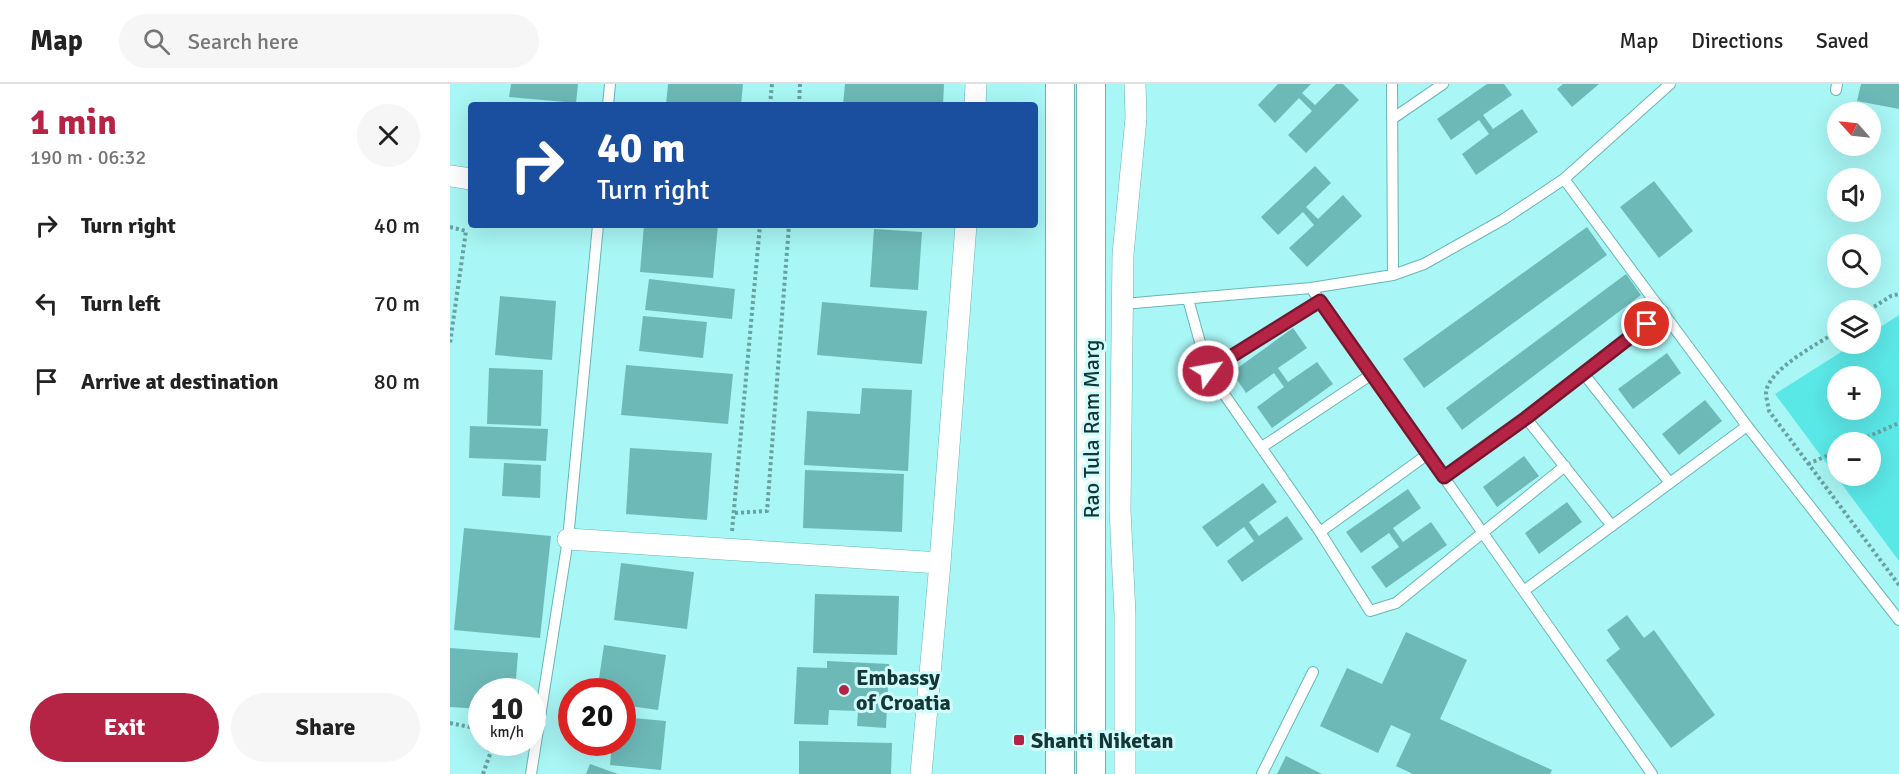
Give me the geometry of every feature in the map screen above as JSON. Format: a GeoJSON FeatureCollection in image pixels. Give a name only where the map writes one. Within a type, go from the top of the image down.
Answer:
{"type":"FeatureCollection","features":[{"type":"Feature","properties":{"kind":"main road","name":"Rao Tula Ram Marg"},"geometry":{"type":"LineString","coordinates":[[1060,84],[1060,774]]}},
{"type":"Feature","properties":{"kind":"main road","name":"Rao Tula Ram Marg"},"geometry":{"type":"LineString","coordinates":[[1091,84],[1091,774]]}},
{"type":"Feature","properties":{"kind":"street"},"geometry":{"type":"LineString","coordinates":[[975,102],[976,84]]}},
{"type":"Feature","properties":{"kind":"street"},"geometry":{"type":"LineString","coordinates":[[1125,774],[1125,615],[1120,508],[1123,254],[1136,118],[1135,84]]}},
{"type":"Feature","properties":{"kind":"street"},"geometry":{"type":"LineString","coordinates":[[450,176],[468,179]]}},
{"type":"Feature","properties":{"kind":"street"},"geometry":{"type":"LineString","coordinates":[[921,774],[966,228]]}},
{"type":"Feature","properties":{"kind":"street"},"geometry":{"type":"LineString","coordinates":[[1091,255],[1123,254]]}},
{"type":"Feature","properties":{"kind":"street"},"geometry":{"type":"LineString","coordinates":[[568,539],[940,563]]}},
{"type":"Feature","properties":{"kind":"lane"},"geometry":{"type":"LineString","coordinates":[[608,102],[610,84]]}},
{"type":"Feature","properties":{"kind":"lane"},"geometry":{"type":"LineString","coordinates":[[1392,84],[1393,275]]}},
{"type":"Feature","properties":{"kind":"lane"},"geometry":{"type":"LineString","coordinates":[[1392,119],[1443,84]]}},
{"type":"Feature","properties":{"kind":"lane"},"geometry":{"type":"LineString","coordinates":[[1123,304],[1311,288],[1393,275],[1448,252],[1504,219],[1564,179],[1670,84]]}},
{"type":"Feature","properties":{"kind":"lane"},"geometry":{"type":"LineString","coordinates":[[1564,179],[1747,426],[1899,620]]}},
{"type":"Feature","properties":{"kind":"lane"},"geometry":{"type":"LineString","coordinates":[[531,774],[568,539],[598,228]]}},
{"type":"Feature","properties":{"kind":"lane"},"geometry":{"type":"LineString","coordinates":[[1311,288],[1652,774]]}},
{"type":"Feature","properties":{"kind":"lane"},"geometry":{"type":"LineString","coordinates":[[1188,299],[1208,371],[1320,532],[1370,611],[1396,603],[1565,466]]}},
{"type":"Feature","properties":{"kind":"lane"},"geometry":{"type":"LineString","coordinates":[[1208,371],[1320,301]]}},
{"type":"Feature","properties":{"kind":"lane"},"geometry":{"type":"LineString","coordinates":[[1444,477],[1526,418],[1663,311]]}},
{"type":"Feature","properties":{"kind":"lane"},"geometry":{"type":"LineString","coordinates":[[1262,447],[1372,374]]}},
{"type":"Feature","properties":{"kind":"lane"},"geometry":{"type":"LineString","coordinates":[[1583,374],[1670,483]]}},
{"type":"Feature","properties":{"kind":"lane"},"geometry":{"type":"LineString","coordinates":[[1526,418],[1612,526]]}},
{"type":"Feature","properties":{"kind":"lane"},"geometry":{"type":"LineString","coordinates":[[1525,590],[1747,426]]}},
{"type":"Feature","properties":{"kind":"lane"},"geometry":{"type":"LineString","coordinates":[[1320,532],[1428,454]]}},
{"type":"Feature","properties":{"kind":"lane"},"geometry":{"type":"LineString","coordinates":[[1262,774],[1312,672]]}},
{"type":"Feature","properties":{"kind":"path"},"geometry":{"type":"LineString","coordinates":[[770,102],[772,84]]}},
{"type":"Feature","properties":{"kind":"path"},"geometry":{"type":"LineString","coordinates":[[799,102],[800,84]]}},
{"type":"Feature","properties":{"kind":"path"},"geometry":{"type":"LineString","coordinates":[[450,227],[466,231],[450,343]]}},
{"type":"Feature","properties":{"kind":"path"},"geometry":{"type":"LineString","coordinates":[[760,228],[735,513],[768,511],[789,228]]}},
{"type":"Feature","properties":{"kind":"path"},"geometry":{"type":"LineString","coordinates":[[1881,303],[1899,294]]}},
{"type":"Feature","properties":{"kind":"path"},"geometry":{"type":"LineString","coordinates":[[1827,338],[1786,364],[1770,384],[1766,392],[1769,411],[1899,585]]}},
{"type":"Feature","properties":{"kind":"path"},"geometry":{"type":"LineString","coordinates":[[1879,432],[1899,423]]}},
{"type":"Feature","properties":{"kind":"path"},"geometry":{"type":"LineString","coordinates":[[1808,464],[1827,456]]}},
{"type":"Feature","properties":{"kind":"path"},"geometry":{"type":"LineString","coordinates":[[450,723],[468,726]]}},
{"type":"Feature","properties":{"kind":"path"},"geometry":{"type":"LineString","coordinates":[[483,774],[489,756]]}},
{"type":"Feature","properties":{"kind":"shaded area"},"geometry":{"type":"Polygon","coordinates":[[[1899,315],[1899,561],[1843,486],[1881,486],[1881,432],[1827,432],[1827,464],[1775,394],[1838,354],[1881,354],[1881,327],[1899,315]]]}},
{"type":"Feature","properties":{"kind":"building"},"geometry":{"type":"Polygon","coordinates":[[[511,84],[578,84],[576,102],[509,97],[511,84]]]}},
{"type":"Feature","properties":{"kind":"building"},"geometry":{"type":"Polygon","coordinates":[[[668,84],[743,84],[741,102],[666,102],[668,84]]]}},
{"type":"Feature","properties":{"kind":"building"},"geometry":{"type":"Polygon","coordinates":[[[845,84],[944,84],[943,102],[843,102],[845,84]]]}},
{"type":"Feature","properties":{"kind":"building"},"geometry":{"type":"Polygon","coordinates":[[[1278,84],[1311,84],[1302,93],[1315,105],[1336,84],[1343,84],[1359,100],[1306,153],[1288,135],[1312,111],[1299,98],[1275,123],[1258,105],[1278,84]]]}},
{"type":"Feature","properties":{"kind":"building"},"geometry":{"type":"Polygon","coordinates":[[[1487,84],[1504,84],[1512,95],[1483,115],[1493,129],[1522,109],[1538,132],[1476,175],[1462,154],[1489,134],[1479,120],[1451,140],[1437,119],[1487,84]]]}},
{"type":"Feature","properties":{"kind":"building"},"geometry":{"type":"Polygon","coordinates":[[[1563,84],[1599,84],[1572,107],[1557,89],[1563,84]]]}},
{"type":"Feature","properties":{"kind":"building"},"geometry":{"type":"Polygon","coordinates":[[[1861,84],[1899,84],[1899,109],[1881,106],[1881,102],[1857,101],[1861,84]]]}},
{"type":"Feature","properties":{"kind":"building"},"geometry":{"type":"Polygon","coordinates":[[[1315,166],[1331,183],[1306,207],[1318,219],[1343,195],[1362,216],[1307,267],[1289,248],[1314,225],[1303,212],[1278,235],[1261,217],[1315,166]]]}},
{"type":"Feature","properties":{"kind":"building"},"geometry":{"type":"Polygon","coordinates":[[[1654,181],[1693,231],[1659,258],[1620,207],[1654,181]]]}},
{"type":"Feature","properties":{"kind":"building"},"geometry":{"type":"Polygon","coordinates":[[[1587,227],[1607,255],[1424,388],[1403,359],[1587,227]]]}},
{"type":"Feature","properties":{"kind":"building"},"geometry":{"type":"Polygon","coordinates":[[[644,228],[718,228],[713,278],[640,272],[644,228]]]}},
{"type":"Feature","properties":{"kind":"building"},"geometry":{"type":"Polygon","coordinates":[[[874,229],[922,232],[918,290],[870,287],[874,229]]]}},
{"type":"Feature","properties":{"kind":"building"},"geometry":{"type":"Polygon","coordinates":[[[1626,274],[1641,295],[1462,430],[1446,408],[1626,274]]]}},
{"type":"Feature","properties":{"kind":"building"},"geometry":{"type":"Polygon","coordinates":[[[649,279],[735,289],[732,319],[645,310],[649,279]]]}},
{"type":"Feature","properties":{"kind":"building"},"geometry":{"type":"Polygon","coordinates":[[[500,296],[556,301],[552,360],[495,355],[500,296]]]}},
{"type":"Feature","properties":{"kind":"building"},"geometry":{"type":"Polygon","coordinates":[[[822,302],[927,311],[922,364],[817,355],[822,302]]]}},
{"type":"Feature","properties":{"kind":"building"},"geometry":{"type":"Polygon","coordinates":[[[643,316],[707,322],[703,358],[639,351],[643,316]]]}},
{"type":"Feature","properties":{"kind":"building"},"geometry":{"type":"Polygon","coordinates":[[[1293,328],[1307,348],[1278,368],[1288,382],[1317,362],[1333,384],[1272,428],[1257,407],[1284,387],[1274,373],[1246,393],[1232,372],[1293,328]]]}},
{"type":"Feature","properties":{"kind":"building"},"geometry":{"type":"Polygon","coordinates":[[[1667,353],[1681,373],[1633,409],[1618,389],[1667,353]]]}},
{"type":"Feature","properties":{"kind":"building"},"geometry":{"type":"Polygon","coordinates":[[[626,365],[733,374],[728,424],[621,415],[626,365]]]}},
{"type":"Feature","properties":{"kind":"building"},"geometry":{"type":"Polygon","coordinates":[[[489,368],[543,370],[541,426],[487,424],[489,368]]]}},
{"type":"Feature","properties":{"kind":"building"},"geometry":{"type":"Polygon","coordinates":[[[862,388],[912,390],[908,471],[804,465],[807,411],[860,414],[862,388]]]}},
{"type":"Feature","properties":{"kind":"building"},"geometry":{"type":"Polygon","coordinates":[[[1705,400],[1722,421],[1679,455],[1662,434],[1705,400]]]}},
{"type":"Feature","properties":{"kind":"building"},"geometry":{"type":"Polygon","coordinates":[[[470,426],[548,429],[546,461],[469,458],[470,426]]]}},
{"type":"Feature","properties":{"kind":"building"},"geometry":{"type":"Polygon","coordinates":[[[630,448],[712,453],[707,520],[626,514],[630,448]]]}},
{"type":"Feature","properties":{"kind":"building"},"geometry":{"type":"Polygon","coordinates":[[[1524,456],[1539,476],[1497,507],[1483,487],[1524,456]]]}},
{"type":"Feature","properties":{"kind":"building"},"geometry":{"type":"Polygon","coordinates":[[[504,463],[541,465],[540,498],[502,496],[504,463]]]}},
{"type":"Feature","properties":{"kind":"building"},"geometry":{"type":"Polygon","coordinates":[[[805,470],[904,474],[902,532],[803,528],[805,470]]]}},
{"type":"Feature","properties":{"kind":"building"},"geometry":{"type":"Polygon","coordinates":[[[1263,483],[1277,502],[1249,522],[1259,536],[1287,516],[1303,539],[1242,582],[1227,561],[1254,541],[1244,527],[1217,547],[1202,527],[1263,483]]]}},
{"type":"Feature","properties":{"kind":"building"},"geometry":{"type":"Polygon","coordinates":[[[1408,489],[1421,508],[1393,528],[1403,542],[1431,522],[1447,545],[1386,588],[1371,567],[1399,547],[1389,533],[1361,553],[1346,532],[1408,489]]]}},
{"type":"Feature","properties":{"kind":"building"},"geometry":{"type":"Polygon","coordinates":[[[1567,502],[1582,522],[1539,554],[1525,533],[1567,502]]]}},
{"type":"Feature","properties":{"kind":"building"},"geometry":{"type":"Polygon","coordinates":[[[464,528],[551,536],[540,638],[454,630],[464,528]]]}},
{"type":"Feature","properties":{"kind":"building"},"geometry":{"type":"Polygon","coordinates":[[[621,563],[694,572],[687,629],[614,620],[621,563]]]}},
{"type":"Feature","properties":{"kind":"building"},"geometry":{"type":"Polygon","coordinates":[[[815,594],[899,596],[897,655],[813,653],[815,594]]]}},
{"type":"Feature","properties":{"kind":"building"},"geometry":{"type":"Polygon","coordinates":[[[1627,615],[1644,638],[1654,630],[1715,715],[1671,748],[1606,660],[1620,649],[1607,630],[1627,615]]]}},
{"type":"Feature","properties":{"kind":"building"},"geometry":{"type":"Polygon","coordinates":[[[1406,632],[1467,660],[1440,719],[1552,770],[1550,774],[1413,774],[1396,766],[1411,734],[1391,725],[1378,753],[1320,726],[1347,668],[1382,684],[1406,632]]]}},
{"type":"Feature","properties":{"kind":"building"},"geometry":{"type":"Polygon","coordinates":[[[604,645],[666,655],[658,710],[636,707],[636,678],[599,678],[604,645]]]}},
{"type":"Feature","properties":{"kind":"building"},"geometry":{"type":"Polygon","coordinates":[[[450,648],[518,653],[516,678],[468,678],[468,708],[450,707],[450,648]]]}},
{"type":"Feature","properties":{"kind":"building"},"geometry":{"type":"Polygon","coordinates":[[[827,661],[889,664],[886,728],[857,726],[858,711],[829,710],[828,725],[794,724],[797,667],[827,668],[827,661]]]}},
{"type":"Feature","properties":{"kind":"building"},"geometry":{"type":"Polygon","coordinates":[[[636,718],[666,721],[661,770],[610,765],[611,756],[636,756],[636,718]]]}},
{"type":"Feature","properties":{"kind":"building"},"geometry":{"type":"Polygon","coordinates":[[[799,741],[892,743],[891,774],[799,774],[799,741]]]}},
{"type":"Feature","properties":{"kind":"building"},"geometry":{"type":"Polygon","coordinates":[[[1286,756],[1322,774],[1277,774],[1286,756]]]}},
{"type":"Feature","properties":{"kind":"building"},"geometry":{"type":"Polygon","coordinates":[[[590,764],[618,774],[586,774],[590,764]]]}},
{"type":"Feature","properties":{"kind":"place","name":"Embassy of Croatia"},"geometry":{"type":"Point","coordinates":[844,690]}},
{"type":"Feature","properties":{"kind":"place","name":"Shanti Niketan"},"geometry":{"type":"Point","coordinates":[1019,740]}},
{"type":"Feature","properties":{"kind":"route"},"geometry":{"type":"LineString","coordinates":[[1208,371],[1320,301],[1444,477],[1526,418],[1647,324]]}}]}
